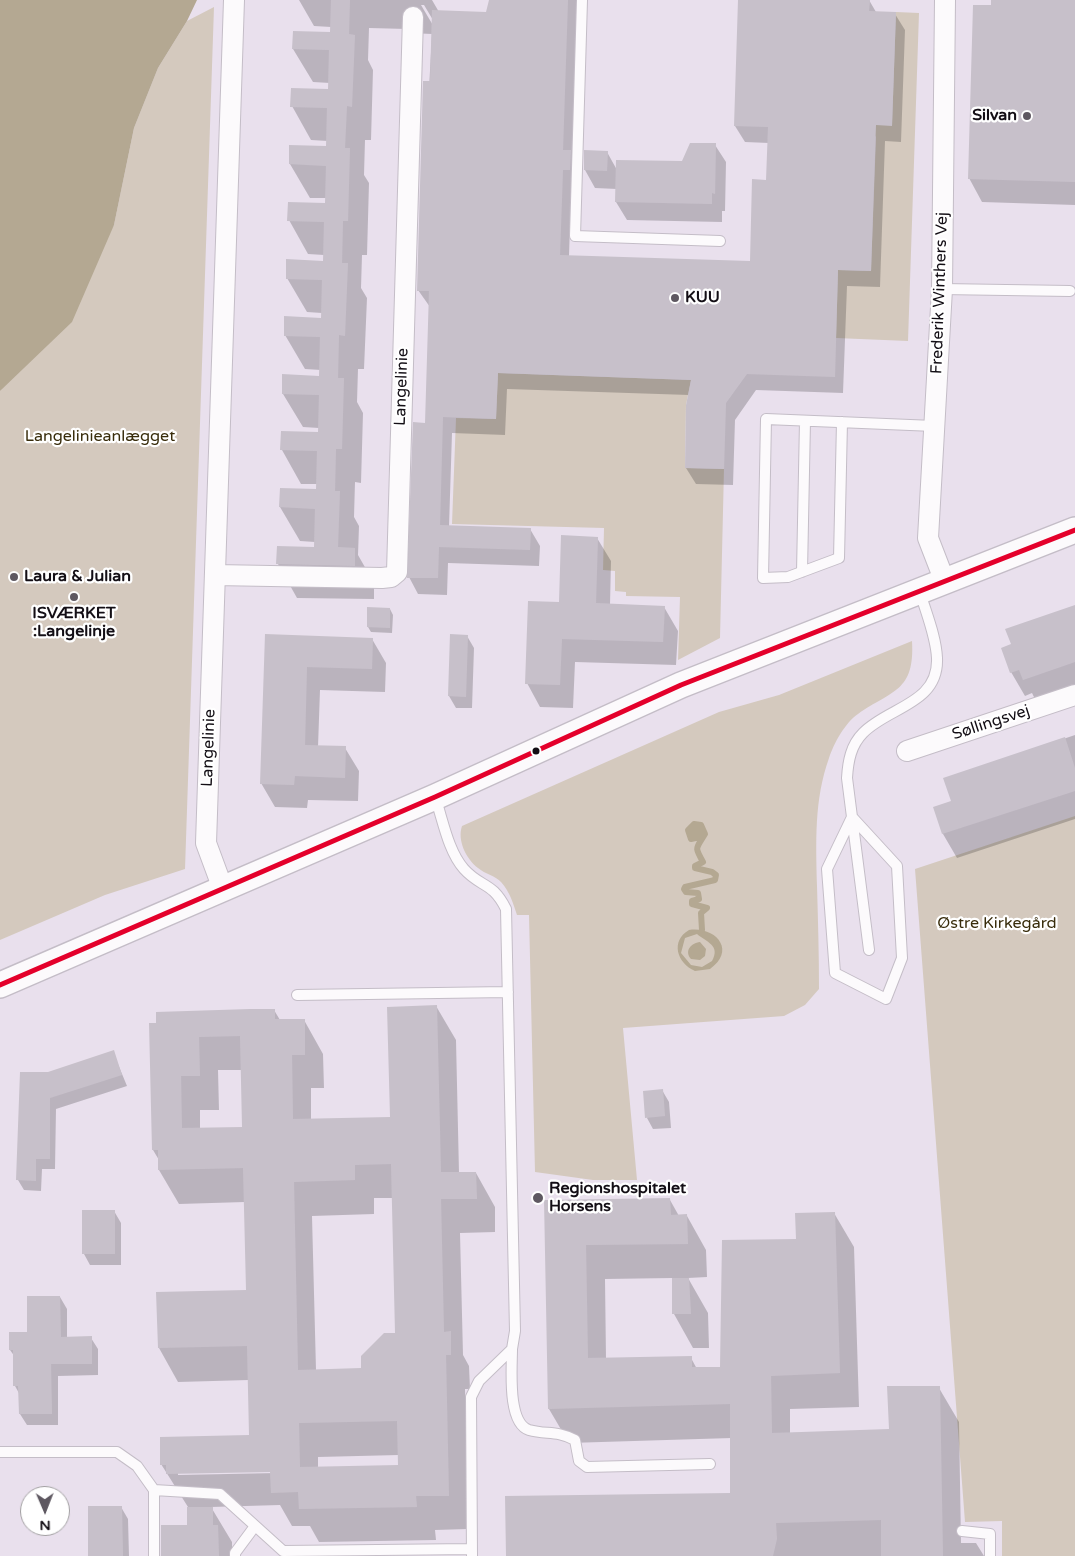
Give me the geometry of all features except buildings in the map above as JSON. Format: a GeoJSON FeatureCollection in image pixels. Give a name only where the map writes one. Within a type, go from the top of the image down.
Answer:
{"type":"FeatureCollection","features":[{"type":"Feature","properties":{"kind":"street","name":"Langelinie"},"geometry":{"type":"LineString","coordinates":[[223,889],[206,843],[234,0]]}},
{"type":"Feature","properties":{"kind":"street","name":"Frederik Winthers Vej"},"geometry":{"type":"LineString","coordinates":[[945,0],[942,289],[928,538],[945,582]]}},
{"type":"Feature","properties":{"kind":"street","name":"Langelinie"},"geometry":{"type":"LineString","coordinates":[[215,575],[391,578],[397,572],[413,17]]}},
{"type":"Feature","properties":{"kind":"street"},"geometry":{"type":"LineString","coordinates":[[0,985],[435,797],[681,685],[1075,530]]}},
{"type":"Feature","properties":{"kind":"street","name":"Søllingsvej"},"geometry":{"type":"LineString","coordinates":[[907,751],[1075,695]]}},
{"type":"Feature","properties":{"kind":"lane"},"geometry":{"type":"LineString","coordinates":[[582,0],[575,236],[720,241]]}},
{"type":"Feature","properties":{"kind":"lane"},"geometry":{"type":"LineString","coordinates":[[942,289],[1070,291]]}},
{"type":"Feature","properties":{"kind":"lane"},"geometry":{"type":"LineString","coordinates":[[842,422],[839,558],[788,577],[763,578],[766,419],[805,421],[842,422],[934,426]]}},
{"type":"Feature","properties":{"kind":"lane"},"geometry":{"type":"LineString","coordinates":[[802,572],[805,421]]}},
{"type":"Feature","properties":{"kind":"lane"},"geometry":{"type":"LineString","coordinates":[[869,950],[847,778],[848,762],[853,746],[863,733],[876,723],[914,702],[926,690],[934,676],[937,660],[935,644],[920,592]]}},
{"type":"Feature","properties":{"kind":"lane"},"geometry":{"type":"LineString","coordinates":[[435,797],[458,862],[471,876],[494,890],[506,909],[515,1319],[512,1349],[514,1410],[519,1422],[528,1430],[562,1433],[575,1440],[579,1461],[587,1468],[710,1464]]}},
{"type":"Feature","properties":{"kind":"lane"},"geometry":{"type":"LineString","coordinates":[[852,817],[897,866],[902,958],[886,1000],[835,973],[827,869],[852,817]]}},
{"type":"Feature","properties":{"kind":"lane"},"geometry":{"type":"LineString","coordinates":[[297,995],[508,992]]}},
{"type":"Feature","properties":{"kind":"lane"},"geometry":{"type":"LineString","coordinates":[[154,1490],[220,1494],[283,1551],[472,1552],[471,1397],[479,1381],[512,1349]]}},
{"type":"Feature","properties":{"kind":"lane"},"geometry":{"type":"LineString","coordinates":[[0,1452],[117,1452],[137,1466],[154,1490],[154,1556]]}},
{"type":"Feature","properties":{"kind":"lane"},"geometry":{"type":"LineString","coordinates":[[235,1556],[235,1553],[256,1526]]}},
{"type":"Feature","properties":{"kind":"lane"},"geometry":{"type":"LineString","coordinates":[[962,1531],[990,1534],[990,1556]]}},
{"type":"Feature","properties":{"kind":"green space","name":"Langelinieanlægget"},"geometry":{"type":"Polygon","coordinates":[[[214,7],[185,869],[105,895],[0,940],[0,391],[114,225],[134,128],[158,68],[187,21],[214,7]]]}},
{"type":"Feature","properties":{"kind":"green space"},"geometry":{"type":"Polygon","coordinates":[[[896,12],[919,13],[908,341],[836,338],[838,270],[871,271],[876,137],[865,125],[892,125],[896,12]]]}},
{"type":"Feature","properties":{"kind":"green space"},"geometry":{"type":"Polygon","coordinates":[[[498,373],[691,380],[686,405],[685,468],[724,469],[720,638],[678,660],[680,597],[626,596],[626,592],[615,591],[615,571],[603,570],[604,528],[452,524],[456,418],[496,419],[498,373]]]}},
{"type":"Feature","properties":{"kind":"green space"},"geometry":{"type":"Polygon","coordinates":[[[912,641],[910,671],[905,680],[891,694],[853,718],[840,734],[824,774],[818,805],[816,837],[819,989],[805,1005],[784,1016],[623,1028],[637,1180],[593,1180],[535,1172],[529,915],[517,915],[513,902],[501,882],[481,870],[470,860],[462,843],[462,826],[719,712],[779,695],[912,641]]]}},
{"type":"Feature","properties":{"kind":"green space","name":"Østre Kirkegård"},"geometry":{"type":"Polygon","coordinates":[[[1075,816],[1075,1556],[1002,1556],[1002,1521],[965,1522],[915,869],[1075,816]]]}},
{"type":"Feature","properties":{"kind":"shaded area"},"geometry":{"type":"Polygon","coordinates":[[[0,0],[197,0],[187,21],[158,68],[134,128],[114,225],[72,322],[0,391],[0,0]]]}},
{"type":"Feature","properties":{"kind":"shaded area"},"geometry":{"type":"Polygon","coordinates":[[[689,930],[698,930],[714,936],[722,947],[722,954],[718,962],[710,969],[695,971],[689,967],[684,963],[678,952],[679,940],[689,930]],[[697,934],[685,938],[681,953],[691,965],[702,967],[712,961],[715,951],[711,944],[697,934]]]}},
{"type":"Feature","properties":{"kind":"shaded area"},"geometry":{"type":"Polygon","coordinates":[[[700,942],[706,949],[705,956],[700,960],[691,959],[688,950],[694,944],[700,942]]]}},
{"type":"Feature","properties":{"kind":"waterway"},"geometry":{"type":"LineString","coordinates":[[695,831],[697,833],[693,835],[692,829],[700,829],[700,837],[691,839],[688,830],[694,824],[701,825],[705,834],[697,848],[703,862],[695,866],[695,868],[712,872],[716,875],[715,880],[685,887],[684,889],[686,892],[698,893],[699,899],[692,901],[692,904],[707,908],[701,913],[702,930]]}},
{"type":"Feature","properties":{"kind":"transit line"},"geometry":{"type":"LineString","coordinates":[[0,985],[435,797],[681,685],[1075,530]]}},
{"type":"Feature","properties":{"kind":"place","name":"Silvan"},"geometry":{"type":"Point","coordinates":[1027,116]}},
{"type":"Feature","properties":{"kind":"place","name":"KUU"},"geometry":{"type":"Point","coordinates":[675,298]}},
{"type":"Feature","properties":{"kind":"place","name":"Laura & Julian"},"geometry":{"type":"Point","coordinates":[14,577]}},
{"type":"Feature","properties":{"kind":"place","name":"ISVÆRKET :Langelinje"},"geometry":{"type":"Point","coordinates":[74,597]}},
{"type":"Feature","properties":{"kind":"place","name":"Regionshospitalet Horsens"},"geometry":{"type":"Point","coordinates":[538,1198]}}]}
